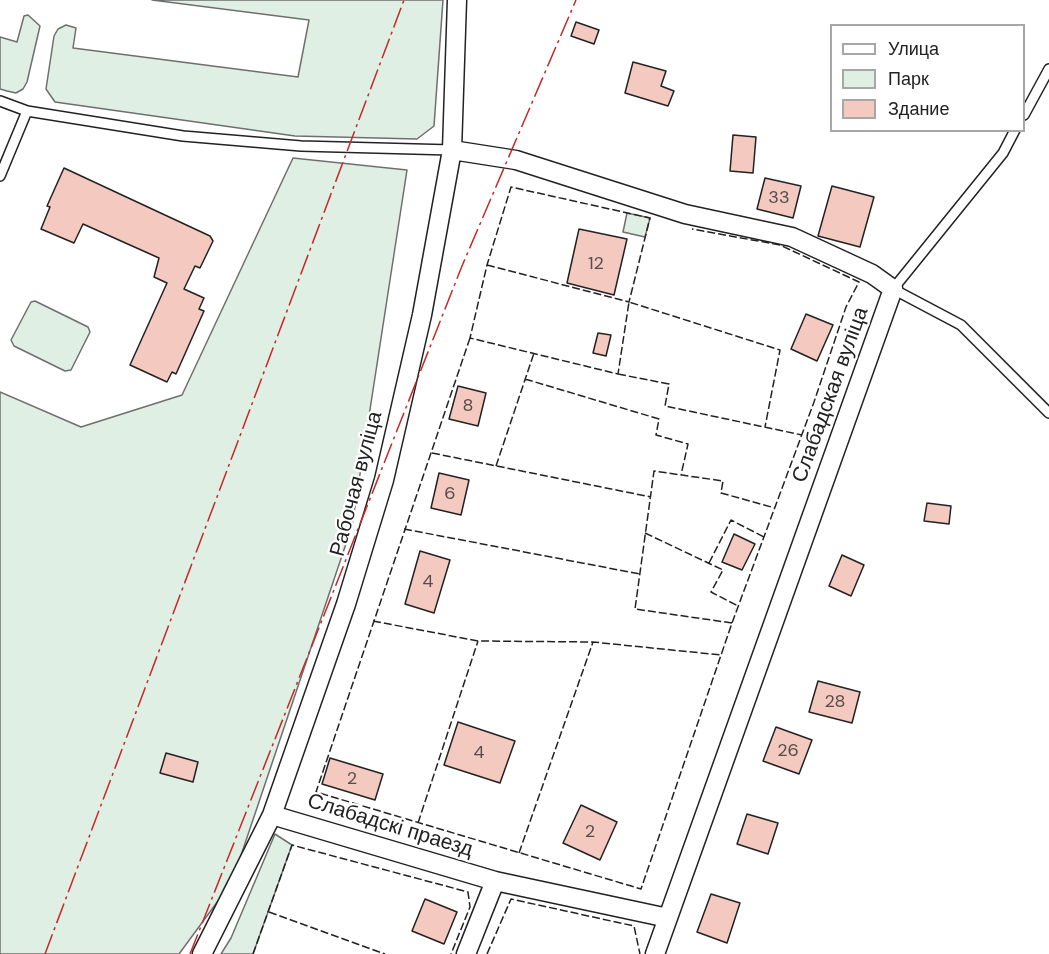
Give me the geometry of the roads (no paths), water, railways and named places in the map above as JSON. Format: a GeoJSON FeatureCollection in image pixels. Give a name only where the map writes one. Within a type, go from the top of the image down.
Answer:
{"type":"FeatureCollection","features":[{"type":"Feature","properties":{"kind":"street","name":"Рабочая вуліца"},"geometry":{"type":"LineString","coordinates":[[202,954],[272,815],[346,604],[384,480],[422,315],[452,150],[457,0]]}},
{"type":"Feature","properties":{"kind":"street","name":"Слабадская вуліца"},"geometry":{"type":"LineString","coordinates":[[452,150],[516,160],[685,214],[792,237],[872,274],[893,289],[655,954]]}},
{"type":"Feature","properties":{"kind":"street","name":"Слабадскі праезд"},"geometry":{"type":"LineString","coordinates":[[272,815],[495,881],[668,918]]}},
{"type":"Feature","properties":{"kind":"street"},"geometry":{"type":"LineString","coordinates":[[466,954],[495,881]]}},
{"type":"Feature","properties":{"kind":"lane"},"geometry":{"type":"LineString","coordinates":[[1025,111],[1049,69]]}},
{"type":"Feature","properties":{"kind":"lane"},"geometry":{"type":"LineString","coordinates":[[0,101],[27,111],[206,138],[301,146],[452,150]]}},
{"type":"Feature","properties":{"kind":"lane"},"geometry":{"type":"LineString","coordinates":[[0,176],[27,111]]}},
{"type":"Feature","properties":{"kind":"lane"},"geometry":{"type":"LineString","coordinates":[[1014,132],[1003,153],[893,289],[961,324],[1049,413]]}}]}
